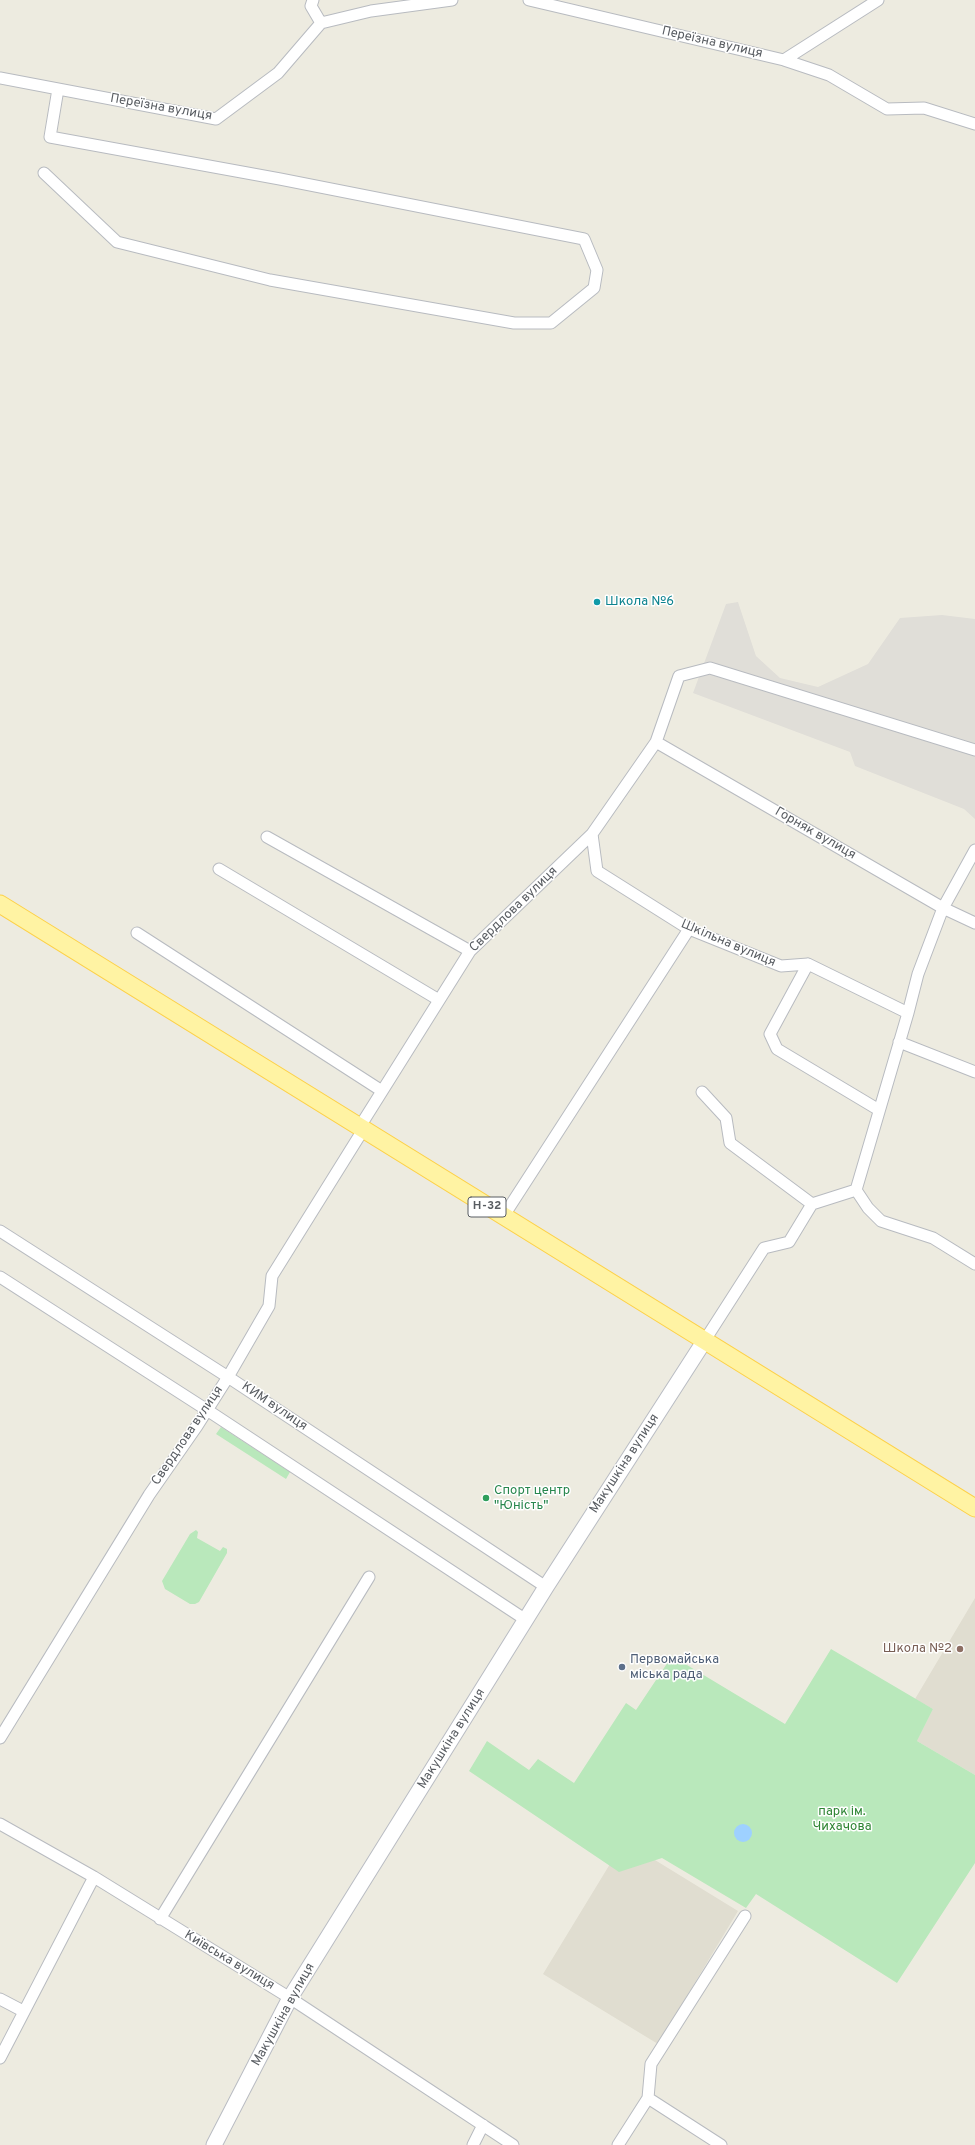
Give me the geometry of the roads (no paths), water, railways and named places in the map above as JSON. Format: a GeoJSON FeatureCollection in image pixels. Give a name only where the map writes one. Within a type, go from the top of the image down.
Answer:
{"type":"FeatureCollection","features":[{"type":"Feature","properties":{"kind":"main road","name":"Н-32"},"geometry":{"type":"LineString","coordinates":[[0,904],[975,1508]]}},
{"type":"Feature","properties":{"kind":"street"},"geometry":{"type":"LineString","coordinates":[[313,0],[311,6],[321,23],[371,11],[452,0]]}},
{"type":"Feature","properties":{"kind":"street","name":"Переїзна вулиця"},"geometry":{"type":"LineString","coordinates":[[529,0],[784,60],[829,75],[887,109],[924,108],[975,124]]}},
{"type":"Feature","properties":{"kind":"street"},"geometry":{"type":"LineString","coordinates":[[784,60],[878,0]]}},
{"type":"Feature","properties":{"kind":"street","name":"Переїзна вулиця"},"geometry":{"type":"LineString","coordinates":[[0,78],[216,119],[278,73],[321,23]]}},
{"type":"Feature","properties":{"kind":"street"},"geometry":{"type":"LineString","coordinates":[[44,173],[117,242],[270,280],[514,323],[551,323],[594,288],[597,270],[584,239],[280,179],[50,137],[58,89]]}},
{"type":"Feature","properties":{"kind":"street","name":"Свердлова вулиця"},"geometry":{"type":"LineString","coordinates":[[0,1738],[149,1495],[228,1377],[269,1306],[272,1276],[361,1129],[382,1091],[470,951],[592,834],[656,742],[679,676],[710,668],[975,750]]}},
{"type":"Feature","properties":{"kind":"street","name":"Горняк вулиця"},"geometry":{"type":"LineString","coordinates":[[656,742],[943,908],[975,923]]}},
{"type":"Feature","properties":{"kind":"street","name":"Шкільна вулиця"},"geometry":{"type":"LineString","coordinates":[[592,834],[597,871],[689,929],[781,966],[808,964]]}},
{"type":"Feature","properties":{"kind":"street"},"geometry":{"type":"LineString","coordinates":[[267,837],[470,951]]}},
{"type":"Feature","properties":{"kind":"street"},"geometry":{"type":"LineString","coordinates":[[975,850],[943,908],[918,974],[856,1190],[868,1208],[881,1221],[933,1238],[975,1264]]}},
{"type":"Feature","properties":{"kind":"street"},"geometry":{"type":"LineString","coordinates":[[219,869],[439,1000]]}},
{"type":"Feature","properties":{"kind":"street"},"geometry":{"type":"LineString","coordinates":[[503,1217],[689,929]]}},
{"type":"Feature","properties":{"kind":"street"},"geometry":{"type":"LineString","coordinates":[[137,933],[382,1091]]}},
{"type":"Feature","properties":{"kind":"street"},"geometry":{"type":"LineString","coordinates":[[879,1110],[777,1049],[770,1034],[808,964],[908,1013]]}},
{"type":"Feature","properties":{"kind":"street"},"geometry":{"type":"LineString","coordinates":[[899,1042],[975,1072]]}},
{"type":"Feature","properties":{"kind":"street"},"geometry":{"type":"LineString","coordinates":[[702,1092],[726,1118],[730,1142],[812,1204]]}},
{"type":"Feature","properties":{"kind":"street"},"geometry":{"type":"LineString","coordinates":[[705,1340],[764,1248],[789,1242],[812,1204],[856,1190]]}},
{"type":"Feature","properties":{"kind":"street","name":"КИМ вулиця"},"geometry":{"type":"LineString","coordinates":[[0,1231],[228,1377],[546,1587]]}},
{"type":"Feature","properties":{"kind":"street"},"geometry":{"type":"LineString","coordinates":[[0,1277],[207,1410],[526,1620]]}},
{"type":"Feature","properties":{"kind":"street","name":"Макушкіна вулиця"},"geometry":{"type":"LineString","coordinates":[[214,2145],[290,1998],[546,1587],[705,1340]]}},
{"type":"Feature","properties":{"kind":"street"},"geometry":{"type":"LineString","coordinates":[[160,1919],[369,1577]]}},
{"type":"Feature","properties":{"kind":"street","name":"Київська вулиця"},"geometry":{"type":"LineString","coordinates":[[0,1824],[94,1876],[160,1919],[290,1998],[513,2145]]}},
{"type":"Feature","properties":{"kind":"street"},"geometry":{"type":"LineString","coordinates":[[0,2058],[94,1876]]}},
{"type":"Feature","properties":{"kind":"street"},"geometry":{"type":"LineString","coordinates":[[618,2145],[648,2098],[651,2064],[745,1916]]}},
{"type":"Feature","properties":{"kind":"street"},"geometry":{"type":"LineString","coordinates":[[0,1999],[24,2011]]}},
{"type":"Feature","properties":{"kind":"street"},"geometry":{"type":"LineString","coordinates":[[648,2098],[721,2145]]}},
{"type":"Feature","properties":{"kind":"street"},"geometry":{"type":"LineString","coordinates":[[473,2145],[483,2125]]}},
{"type":"Feature","properties":{"kind":"water"},"geometry":{"type":"Polygon","coordinates":[[[743,1824],[749,1827],[752,1833],[749,1839],[743,1842],[737,1839],[734,1833],[737,1827],[743,1824]]]}},
{"type":"Feature","properties":{"kind":"place","name":"Школа №6"},"geometry":{"type":"Point","coordinates":[597,602]}},
{"type":"Feature","properties":{"kind":"place","name":"Спорт центр \"Юність\""},"geometry":{"type":"Point","coordinates":[486,1498]}},
{"type":"Feature","properties":{"kind":"place","name":"Школа №2"},"geometry":{"type":"Point","coordinates":[960,1649]}},
{"type":"Feature","properties":{"kind":"place","name":"Первомайська міська рада"},"geometry":{"type":"Point","coordinates":[622,1667]}},
{"type":"Feature","properties":{"kind":"park label","name":"парк ім. Чихачова"},"geometry":{"type":"Point","coordinates":[842,1820]}}]}
